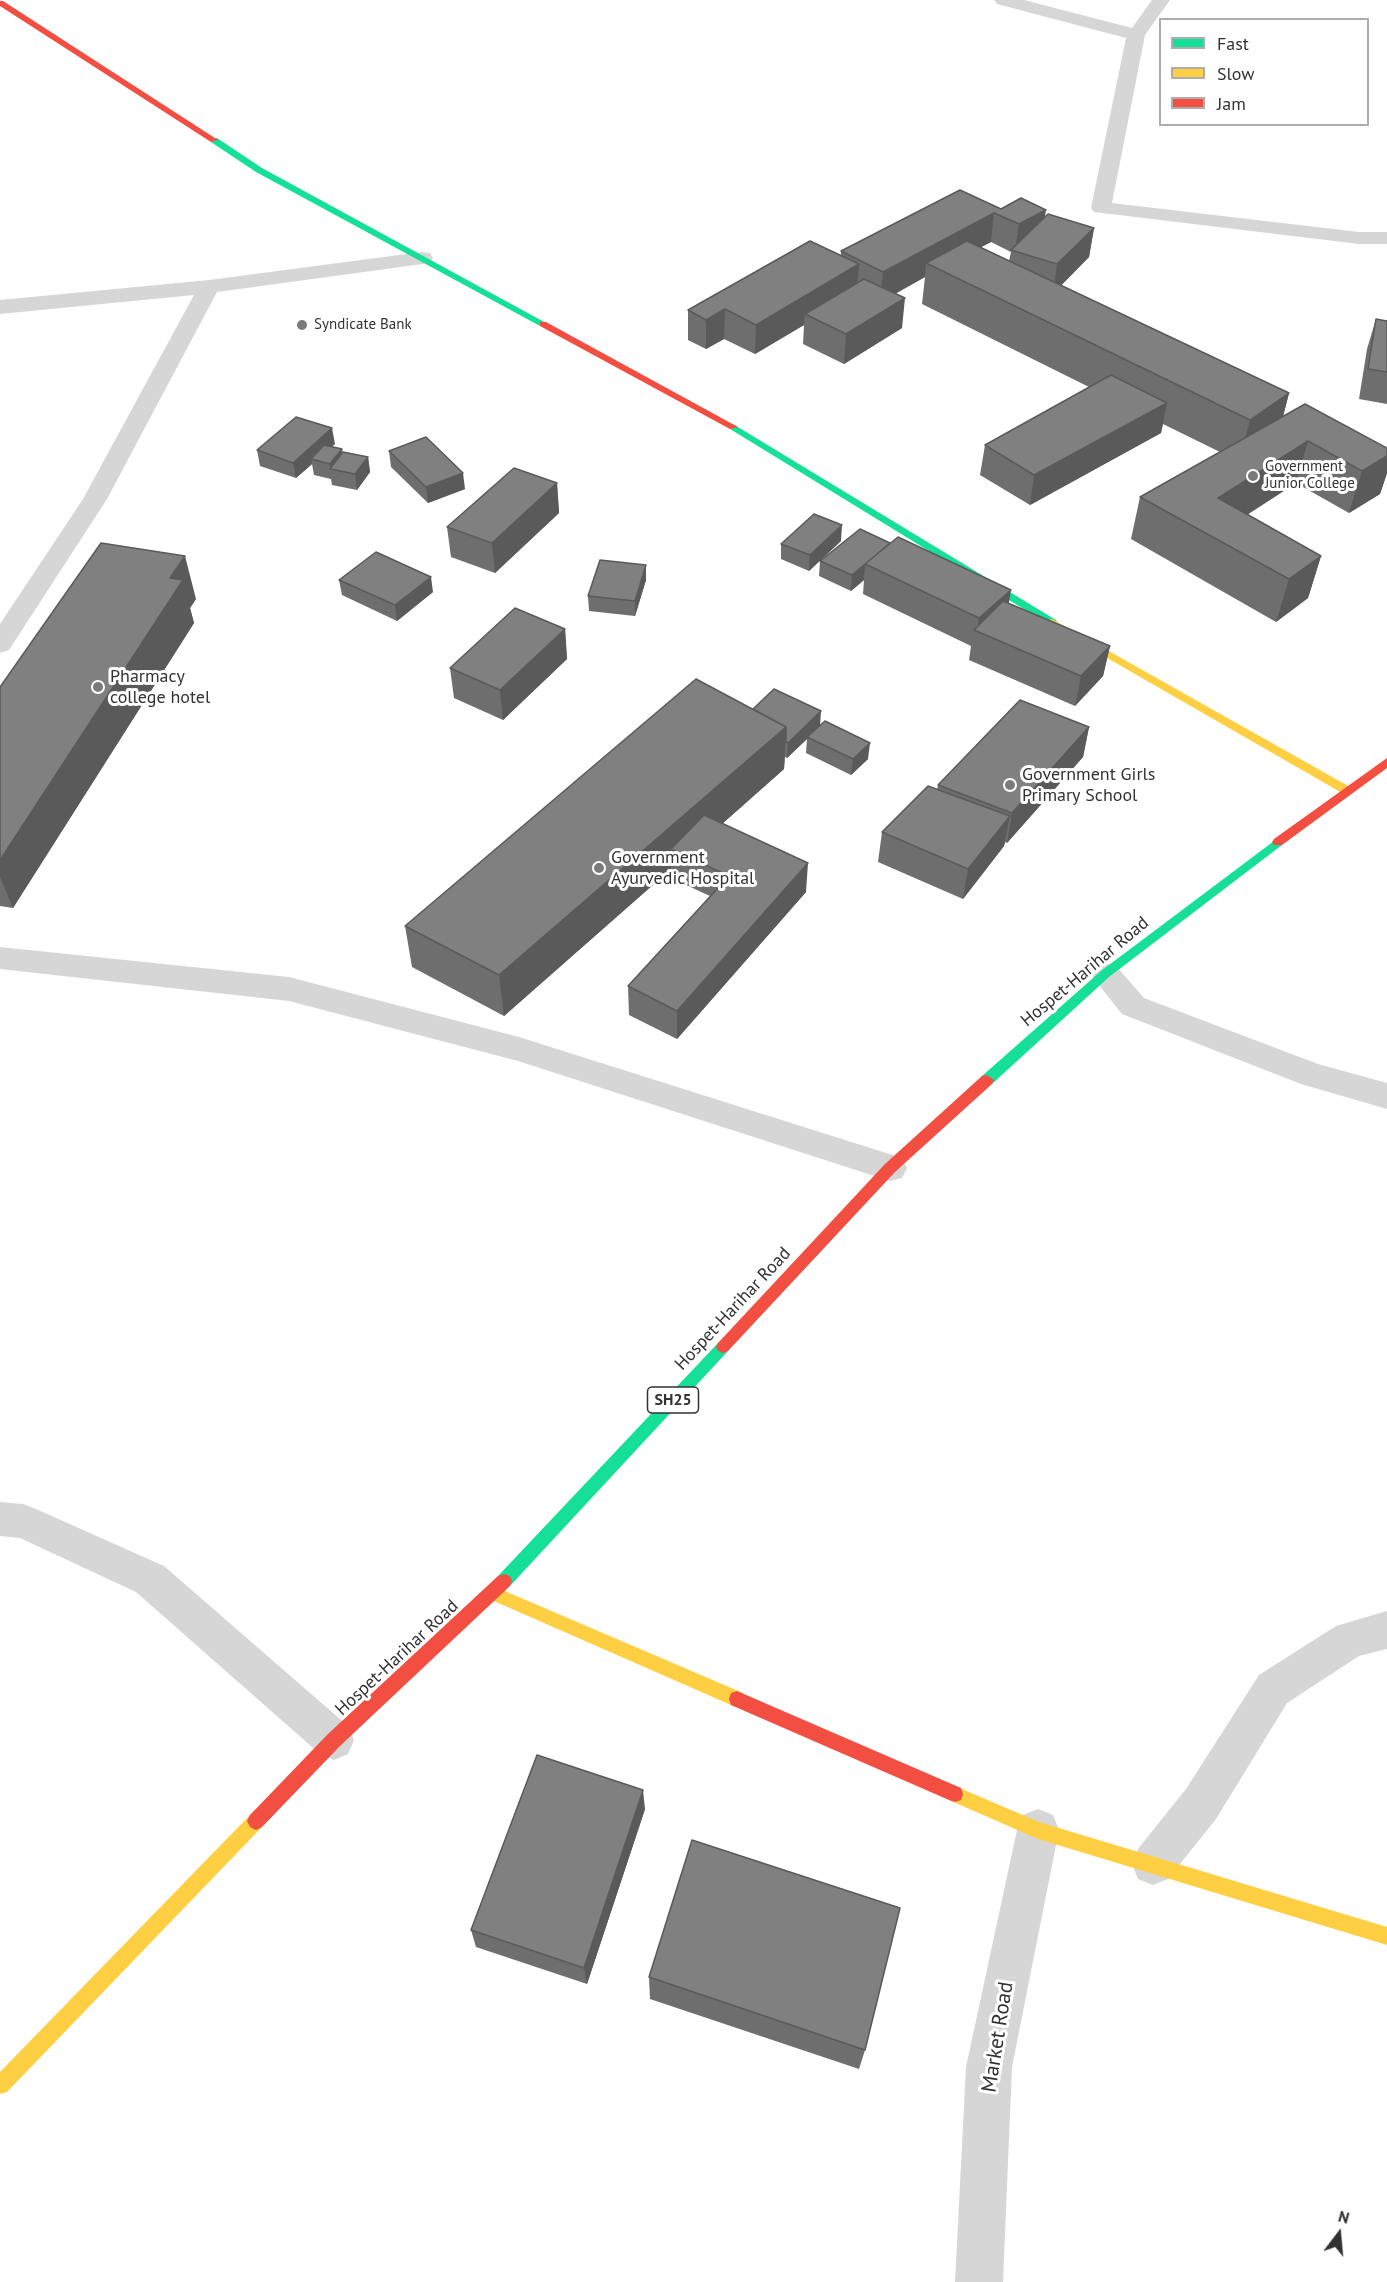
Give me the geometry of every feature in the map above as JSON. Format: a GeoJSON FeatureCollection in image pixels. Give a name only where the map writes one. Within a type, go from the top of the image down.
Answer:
{"type":"FeatureCollection","features":[{"type":"Feature","properties":{"kind":"main road"},"geometry":{"type":"LineString","coordinates":[[0,3],[144,93],[258,170],[723,421],[1065,630],[1346,790]]}},
{"type":"Feature","properties":{"kind":"main road","name":"Hospet-Harihar Road"},"geometry":{"type":"LineString","coordinates":[[0,2085],[334,1740],[493,1593],[890,1168],[1105,974],[1346,790],[1387,762]]}},
{"type":"Feature","properties":{"kind":"main road"},"geometry":{"type":"LineString","coordinates":[[493,1593],[1038,1830],[1387,1936]]}},
{"type":"Feature","properties":{"kind":"street"},"geometry":{"type":"LineString","coordinates":[[1003,0],[1136,35]]}},
{"type":"Feature","properties":{"kind":"street"},"geometry":{"type":"LineString","coordinates":[[1161,0],[1136,35],[1101,208],[1347,236],[1387,238]]}},
{"type":"Feature","properties":{"kind":"street"},"geometry":{"type":"LineString","coordinates":[[0,307],[209,287],[422,258]]}},
{"type":"Feature","properties":{"kind":"street"},"geometry":{"type":"LineString","coordinates":[[0,644],[95,499],[209,287]]}},
{"type":"Feature","properties":{"kind":"street"},"geometry":{"type":"LineString","coordinates":[[0,958],[290,989],[519,1050],[890,1168]]}},
{"type":"Feature","properties":{"kind":"street"},"geometry":{"type":"LineString","coordinates":[[1105,974],[1133,1006],[1312,1075],[1387,1096]]}},
{"type":"Feature","properties":{"kind":"street"},"geometry":{"type":"LineString","coordinates":[[0,1519],[23,1521],[150,1579],[334,1740]]}},
{"type":"Feature","properties":{"kind":"street"},"geometry":{"type":"LineString","coordinates":[[1154,1864],[1201,1804],[1273,1689],[1350,1639],[1387,1630]]}},
{"type":"Feature","properties":{"kind":"street","name":"Market Road"},"geometry":{"type":"LineString","coordinates":[[979,2282],[990,2067],[1038,1830]]}},
{"type":"Feature","properties":{"kind":"building"},"geometry":{"type":"Polygon","coordinates":[[[960,190],[1001,209],[1021,198],[1046,210],[1019,224],[994,213],[883,272],[841,251],[960,190]]]}},
{"type":"Feature","properties":{"kind":"building"},"geometry":{"type":"Polygon","coordinates":[[[1048,214],[1094,228],[1057,264],[1011,250],[1048,214]]]}},
{"type":"Feature","properties":{"kind":"building"},"geometry":{"type":"Polygon","coordinates":[[[810,241],[859,264],[756,325],[725,309],[706,320],[688,310],[810,241]]]}},
{"type":"Feature","properties":{"kind":"building"},"geometry":{"type":"Polygon","coordinates":[[[967,241],[1289,393],[1250,420],[926,263],[967,241]]]}},
{"type":"Feature","properties":{"kind":"building"},"geometry":{"type":"Polygon","coordinates":[[[864,279],[905,298],[846,334],[805,314],[864,279]]]}},
{"type":"Feature","properties":{"kind":"building"},"geometry":{"type":"Polygon","coordinates":[[[1376,319],[1387,321],[1387,372],[1368,369],[1376,319]]]}},
{"type":"Feature","properties":{"kind":"building"},"geometry":{"type":"Polygon","coordinates":[[[1111,375],[1167,403],[1034,475],[985,445],[1111,375]]]}},
{"type":"Feature","properties":{"kind":"building"},"geometry":{"type":"Polygon","coordinates":[[[1305,404],[1387,448],[1387,456],[1362,471],[1308,441],[1218,498],[1321,556],[1289,579],[1140,497],[1305,404]]]}},
{"type":"Feature","properties":{"kind":"building"},"geometry":{"type":"Polygon","coordinates":[[[296,417],[332,428],[293,463],[257,450],[296,417]]]}},
{"type":"Feature","properties":{"kind":"building"},"geometry":{"type":"Polygon","coordinates":[[[426,437],[463,473],[426,487],[389,451],[426,437]]]}},
{"type":"Feature","properties":{"kind":"building"},"geometry":{"type":"Polygon","coordinates":[[[324,445],[342,449],[330,464],[311,459],[324,445]]]}},
{"type":"Feature","properties":{"kind":"building"},"geometry":{"type":"Polygon","coordinates":[[[343,452],[368,457],[355,474],[330,469],[343,452]]]}},
{"type":"Feature","properties":{"kind":"building"},"geometry":{"type":"Polygon","coordinates":[[[514,468],[557,483],[492,543],[447,527],[514,468]]]}},
{"type":"Feature","properties":{"kind":"building"},"geometry":{"type":"Polygon","coordinates":[[[814,514],[842,525],[810,555],[781,544],[814,514]]]}},
{"type":"Feature","properties":{"kind":"building"},"geometry":{"type":"Polygon","coordinates":[[[860,529],[890,543],[852,575],[820,561],[860,529]]]}},
{"type":"Feature","properties":{"kind":"building"},"geometry":{"type":"Polygon","coordinates":[[[898,537],[1011,590],[979,618],[865,564],[898,537]]]}},
{"type":"Feature","properties":{"kind":"building"},"geometry":{"type":"Polygon","coordinates":[[[101,543],[185,556],[170,578],[183,580],[0,860],[0,687],[101,543]]]}},
{"type":"Feature","properties":{"kind":"building"},"geometry":{"type":"Polygon","coordinates":[[[376,552],[431,577],[395,605],[339,580],[376,552]]]}},
{"type":"Feature","properties":{"kind":"building"},"geometry":{"type":"Polygon","coordinates":[[[600,560],[646,565],[635,601],[588,596],[600,560]]]}},
{"type":"Feature","properties":{"kind":"building"},"geometry":{"type":"Polygon","coordinates":[[[1003,601],[1110,646],[1081,676],[974,630],[1003,601]]]}},
{"type":"Feature","properties":{"kind":"building"},"geometry":{"type":"Polygon","coordinates":[[[515,608],[565,629],[500,690],[450,668],[515,608]]]}},
{"type":"Feature","properties":{"kind":"building"},"geometry":{"type":"Polygon","coordinates":[[[696,679],[786,727],[499,975],[405,926],[696,679]]]}},
{"type":"Feature","properties":{"kind":"building"},"geometry":{"type":"Polygon","coordinates":[[[774,689],[821,711],[788,743],[786,742],[786,727],[753,709],[774,689]]]}},
{"type":"Feature","properties":{"kind":"building"},"geometry":{"type":"Polygon","coordinates":[[[1020,700],[1089,727],[1012,813],[938,785],[1020,700]]]}},
{"type":"Feature","properties":{"kind":"building"},"geometry":{"type":"Polygon","coordinates":[[[825,721],[870,743],[853,759],[807,737],[825,721]]]}},
{"type":"Feature","properties":{"kind":"building"},"geometry":{"type":"Polygon","coordinates":[[[928,786],[1010,816],[968,869],[882,832],[928,786]]]}},
{"type":"Feature","properties":{"kind":"building"},"geometry":{"type":"Polygon","coordinates":[[[704,815],[808,863],[677,1011],[628,986],[729,876],[671,849],[704,815]]]}},
{"type":"Feature","properties":{"kind":"building"},"geometry":{"type":"Polygon","coordinates":[[[537,1755],[643,1790],[584,1968],[471,1930],[537,1755]]]}},
{"type":"Feature","properties":{"kind":"building"},"geometry":{"type":"Polygon","coordinates":[[[692,1840],[900,1908],[865,2050],[649,1977],[692,1840]]]}},
{"type":"Feature","properties":{"kind":"traffic: fast"},"geometry":{"type":"LineString","coordinates":[[214,140],[259,170],[543,324]]}},
{"type":"Feature","properties":{"kind":"traffic: fast"},"geometry":{"type":"LineString","coordinates":[[733,427],[1052,622]]}},
{"type":"Feature","properties":{"kind":"traffic: fast"},"geometry":{"type":"LineString","coordinates":[[987,1080],[1105,974],[1278,842]]}},
{"type":"Feature","properties":{"kind":"traffic: fast"},"geometry":{"type":"LineString","coordinates":[[504,1581],[723,1347]]}},
{"type":"Feature","properties":{"kind":"traffic: slow"},"geometry":{"type":"LineString","coordinates":[[1052,622],[1346,790]]}},
{"type":"Feature","properties":{"kind":"traffic: slow"},"geometry":{"type":"LineString","coordinates":[[493,1593],[737,1699]]}},
{"type":"Feature","properties":{"kind":"traffic: slow"},"geometry":{"type":"LineString","coordinates":[[955,1794],[1038,1830],[1387,1936]]}},
{"type":"Feature","properties":{"kind":"traffic: slow"},"geometry":{"type":"LineString","coordinates":[[0,2085],[256,1821]]}},
{"type":"Feature","properties":{"kind":"traffic: jam"},"geometry":{"type":"LineString","coordinates":[[0,3],[214,140]]}},
{"type":"Feature","properties":{"kind":"traffic: jam"},"geometry":{"type":"LineString","coordinates":[[543,324],[733,427]]}},
{"type":"Feature","properties":{"kind":"traffic: jam"},"geometry":{"type":"LineString","coordinates":[[1278,842],[1387,762]]}},
{"type":"Feature","properties":{"kind":"traffic: jam"},"geometry":{"type":"LineString","coordinates":[[723,1347],[890,1168],[987,1080]]}},
{"type":"Feature","properties":{"kind":"traffic: jam"},"geometry":{"type":"LineString","coordinates":[[256,1821],[334,1740],[504,1581]]}},
{"type":"Feature","properties":{"kind":"traffic: jam"},"geometry":{"type":"LineString","coordinates":[[737,1699],[955,1794]]}},
{"type":"Feature","properties":{"kind":"place","name":"Syndicate Bank"},"geometry":{"type":"Point","coordinates":[302,325]}},
{"type":"Feature","properties":{"kind":"place","name":"Government Junior College"},"geometry":{"type":"Point","coordinates":[1253,476]}},
{"type":"Feature","properties":{"kind":"place","name":"Pharmacy college hotel"},"geometry":{"type":"Point","coordinates":[98,687]}},
{"type":"Feature","properties":{"kind":"place","name":"Government Girls Primary School"},"geometry":{"type":"Point","coordinates":[1010,785]}},
{"type":"Feature","properties":{"kind":"place","name":"Government Ayurvedic Hospital"},"geometry":{"type":"Point","coordinates":[599,868]}}]}
